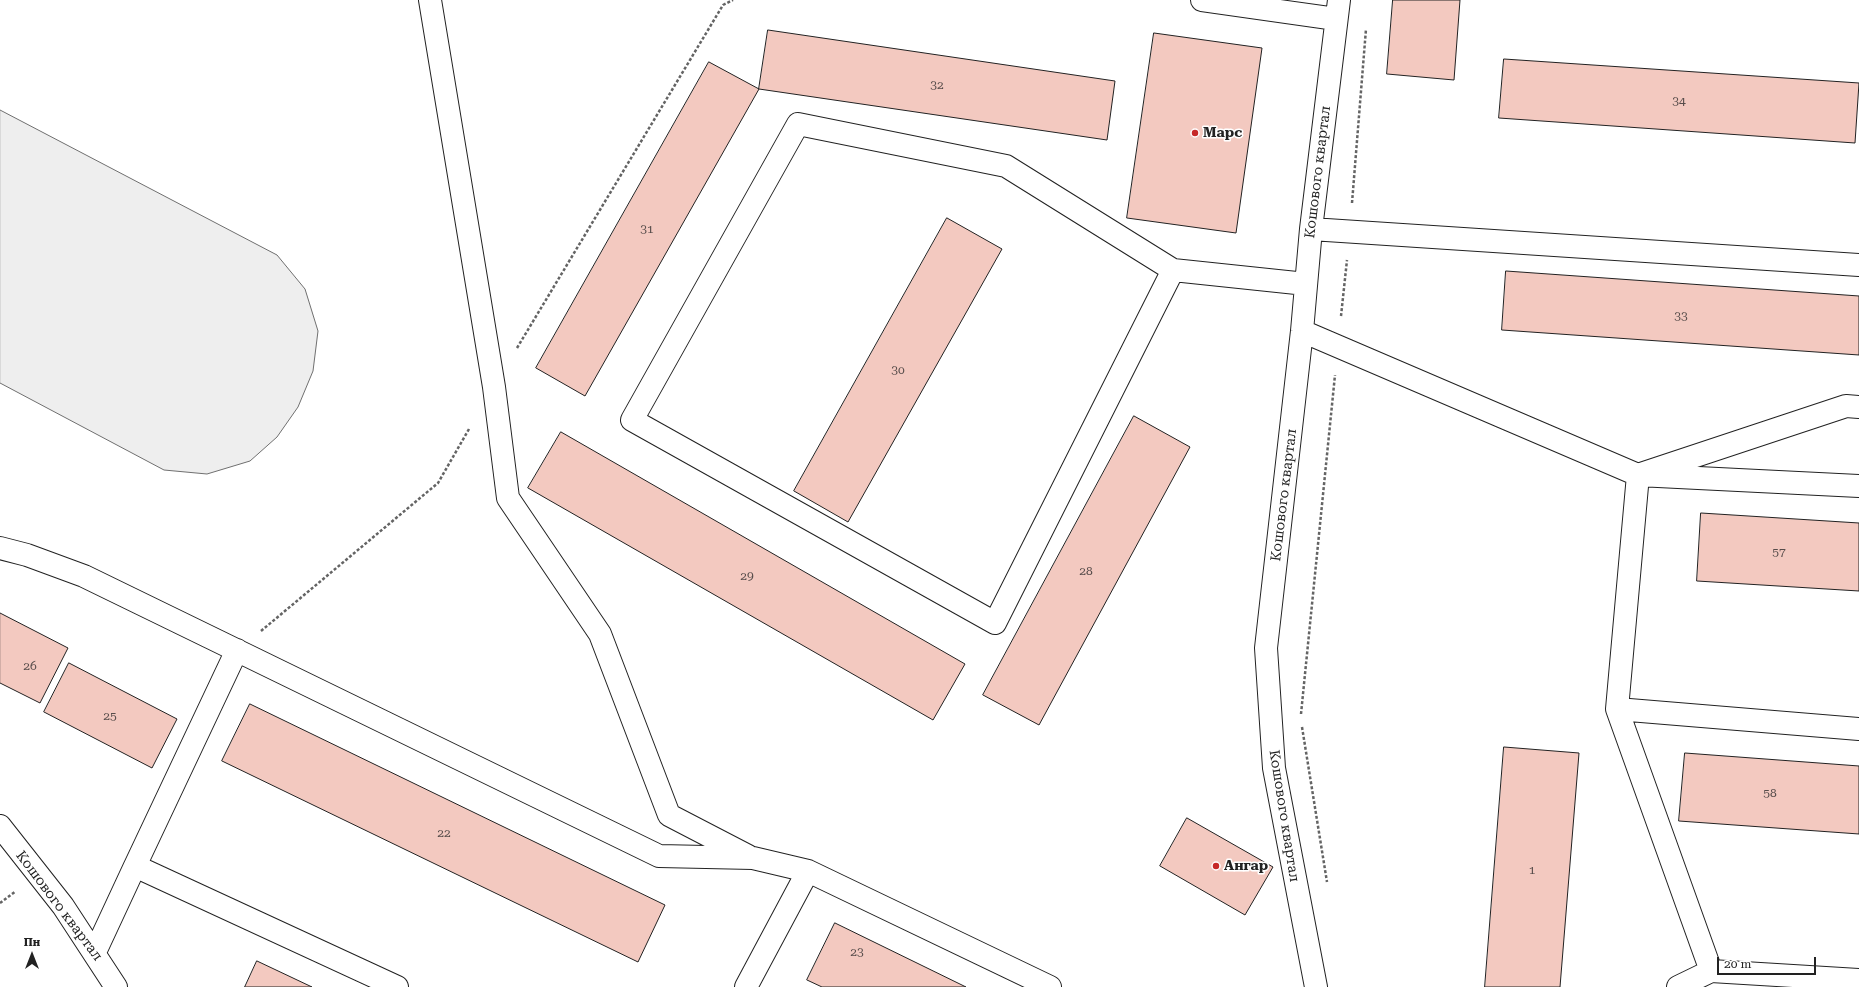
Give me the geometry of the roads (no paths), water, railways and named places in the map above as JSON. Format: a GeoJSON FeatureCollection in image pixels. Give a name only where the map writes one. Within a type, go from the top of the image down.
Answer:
{"type":"FeatureCollection","features":[{"type":"Feature","properties":{"kind":"street"},"geometry":{"type":"LineString","coordinates":[[430,0],[494,387],[508,498],[600,634],[669,815],[753,858]]}},
{"type":"Feature","properties":{"kind":"street"},"geometry":{"type":"LineString","coordinates":[[1202,0],[1337,10]]}},
{"type":"Feature","properties":{"kind":"street","name":"Кошового квартал"},"geometry":{"type":"LineString","coordinates":[[1316,987],[1274,768],[1266,648],[1302,331],[1311,229],[1337,10]]}},
{"type":"Feature","properties":{"kind":"street"},"geometry":{"type":"LineString","coordinates":[[1173,270],[995,623],[632,420],[798,124],[1006,166],[1173,270],[1306,284]]}},
{"type":"Feature","properties":{"kind":"street"},"geometry":{"type":"LineString","coordinates":[[1311,229],[1859,265]]}},
{"type":"Feature","properties":{"kind":"street"},"geometry":{"type":"LineString","coordinates":[[1302,331],[1638,475],[1859,486]]}},
{"type":"Feature","properties":{"kind":"street"},"geometry":{"type":"LineString","coordinates":[[1638,475],[1846,406],[1859,407]]}},
{"type":"Feature","properties":{"kind":"street"},"geometry":{"type":"LineString","coordinates":[[1638,475],[1617,709],[1711,971]]}},
{"type":"Feature","properties":{"kind":"street"},"geometry":{"type":"LineString","coordinates":[[0,548],[27,555],[84,576],[659,856],[753,858],[808,871],[1050,987]]}},
{"type":"Feature","properties":{"kind":"street"},"geometry":{"type":"LineString","coordinates":[[95,952],[237,650]]}},
{"type":"Feature","properties":{"kind":"street"},"geometry":{"type":"LineString","coordinates":[[1617,709],[1859,730]]}},
{"type":"Feature","properties":{"kind":"street","name":"Кошового квартал"},"geometry":{"type":"LineString","coordinates":[[0,826],[63,906],[95,952],[116,987]]}},
{"type":"Feature","properties":{"kind":"street"},"geometry":{"type":"LineString","coordinates":[[135,866],[397,987]]}},
{"type":"Feature","properties":{"kind":"street"},"geometry":{"type":"LineString","coordinates":[[746,987],[808,871]]}},
{"type":"Feature","properties":{"kind":"street"},"geometry":{"type":"LineString","coordinates":[[1678,987],[1711,971],[1859,980]]}},
{"type":"Feature","properties":{"kind":"place","name":"Марс"},"geometry":{"type":"Point","coordinates":[1195,133]}},
{"type":"Feature","properties":{"kind":"place","name":"Ангар"},"geometry":{"type":"Point","coordinates":[1216,866]}}]}
